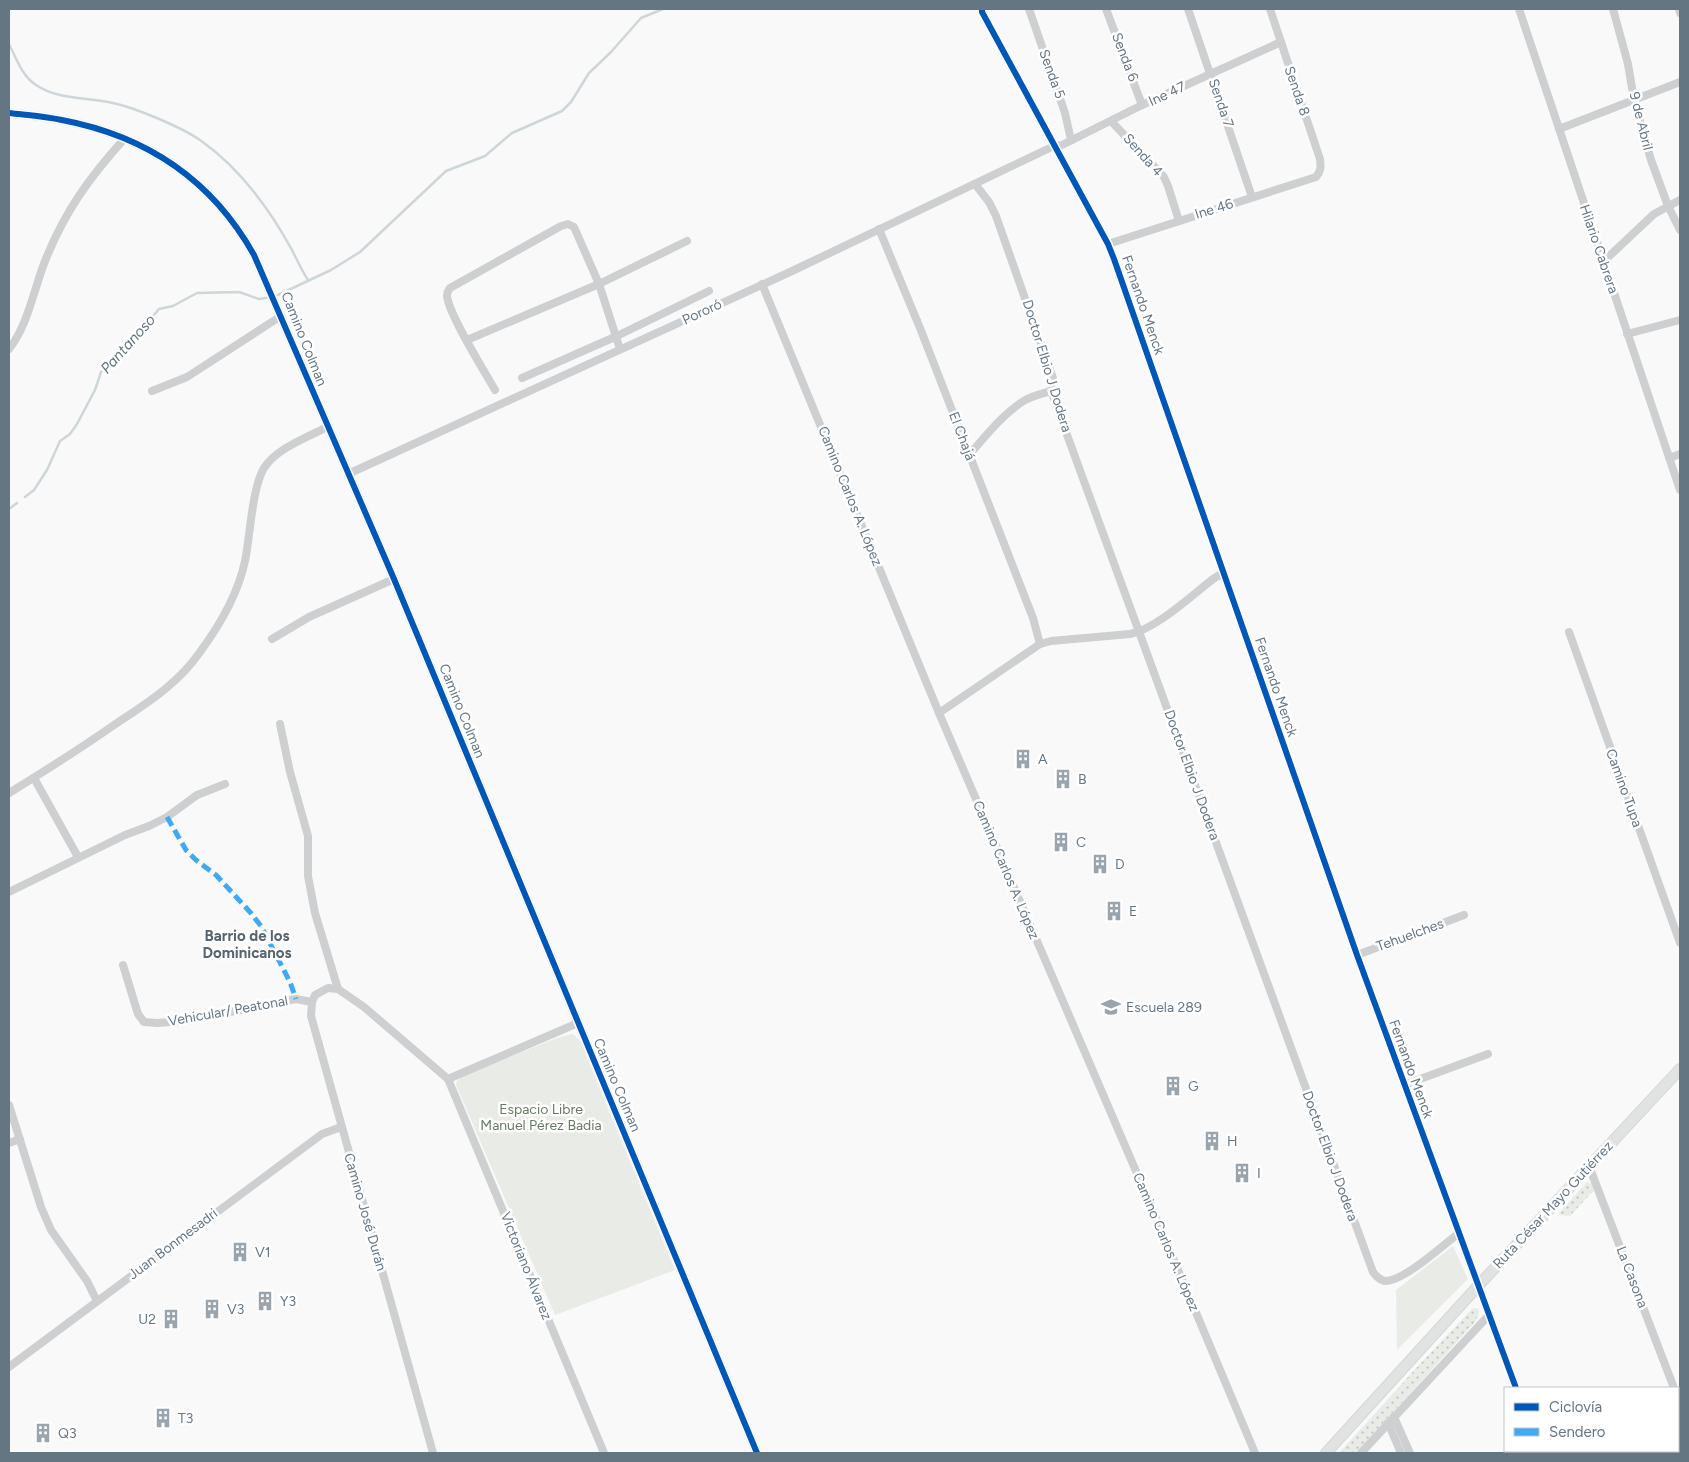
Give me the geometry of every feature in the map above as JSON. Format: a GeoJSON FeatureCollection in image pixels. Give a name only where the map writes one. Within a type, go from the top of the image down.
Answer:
{"type":"FeatureCollection","features":[{"type":"Feature","properties":{"kind":"main road","name":"Ruta César Mayo Gutiérrez"},"geometry":{"type":"LineString","coordinates":[[1326,1453],[1680,1069]]}},
{"type":"Feature","properties":{"kind":"street","name":"Fernando Menck"},"geometry":{"type":"LineString","coordinates":[[982,9],[1108,244],[1356,955],[1516,1387]]}},
{"type":"Feature","properties":{"kind":"street","name":"Senda 5"},"geometry":{"type":"LineString","coordinates":[[1028,9],[1066,113],[1071,140]]}},
{"type":"Feature","properties":{"kind":"street","name":"Senda 6"},"geometry":{"type":"LineString","coordinates":[[1106,9],[1142,105]]}},
{"type":"Feature","properties":{"kind":"street","name":"Senda 7"},"geometry":{"type":"LineString","coordinates":[[1188,9],[1252,197]]}},
{"type":"Feature","properties":{"kind":"street","name":"Senda 8"},"geometry":{"type":"LineString","coordinates":[[1270,9],[1320,159],[1321,169],[1319,174]]}},
{"type":"Feature","properties":{"kind":"street","name":"Hilario Cabrera"},"geometry":{"type":"LineString","coordinates":[[1519,9],[1680,490]]}},
{"type":"Feature","properties":{"kind":"street","name":"9 de Abril"},"geometry":{"type":"LineString","coordinates":[[1613,9],[1650,160],[1668,206],[1680,230]]}},
{"type":"Feature","properties":{"kind":"street"},"geometry":{"type":"LineString","coordinates":[[1679,9],[1680,13]]}},
{"type":"Feature","properties":{"kind":"street","name":"Ine 47"},"geometry":{"type":"LineString","coordinates":[[1054,146],[1071,140],[1142,105],[1281,42]]}},
{"type":"Feature","properties":{"kind":"street"},"geometry":{"type":"LineString","coordinates":[[1559,129],[1680,82]]}},
{"type":"Feature","properties":{"kind":"street","name":"Camino Colman"},"geometry":{"type":"LineString","coordinates":[[9,113],[61,120],[96,128],[125,138],[161,156],[186,174],[212,197],[243,236],[281,316],[327,427],[394,579],[757,1453]]}},
{"type":"Feature","properties":{"kind":"street","name":"Senda 4"},"geometry":{"type":"LineString","coordinates":[[1111,121],[1164,177],[1179,220]]}},
{"type":"Feature","properties":{"kind":"street"},"geometry":{"type":"LineString","coordinates":[[9,349],[18,338],[45,261],[74,201],[91,176],[125,138]]}},
{"type":"Feature","properties":{"kind":"street","name":"Pororó"},"geometry":{"type":"LineString","coordinates":[[348,474],[879,230],[1054,146]]}},
{"type":"Feature","properties":{"kind":"street","name":"Ine 46"},"geometry":{"type":"LineString","coordinates":[[1108,244],[1316,177],[1319,174]]}},
{"type":"Feature","properties":{"kind":"street","name":"Doctor Elbio J Dodera"},"geometry":{"type":"LineString","coordinates":[[975,184],[989,202],[996,216],[1052,378],[1051,391],[1373,1272],[1385,1281],[1396,1279],[1459,1233]]}},
{"type":"Feature","properties":{"kind":"street"},"geometry":{"type":"LineString","coordinates":[[1604,262],[1654,214],[1680,200]]}},
{"type":"Feature","properties":{"kind":"street"},"geometry":{"type":"LineString","coordinates":[[495,390],[454,316],[447,292],[450,288],[561,226],[568,224],[574,227],[599,284],[620,349]]}},
{"type":"Feature","properties":{"kind":"street","name":"El Chajá"},"geometry":{"type":"LineString","coordinates":[[879,230],[920,328],[1033,618],[1040,644]]}},
{"type":"Feature","properties":{"kind":"street"},"geometry":{"type":"LineString","coordinates":[[467,340],[599,284],[687,241]]}},
{"type":"Feature","properties":{"kind":"street","name":"Camino Carlos A. López"},"geometry":{"type":"LineString","coordinates":[[762,284],[939,713],[1255,1453]]}},
{"type":"Feature","properties":{"kind":"street"},"geometry":{"type":"LineString","coordinates":[[522,378],[617,336],[709,291]]}},
{"type":"Feature","properties":{"kind":"street"},"geometry":{"type":"LineString","coordinates":[[152,392],[187,377],[281,316]]}},
{"type":"Feature","properties":{"kind":"street"},"geometry":{"type":"LineString","coordinates":[[1628,334],[1680,320]]}},
{"type":"Feature","properties":{"kind":"street"},"geometry":{"type":"LineString","coordinates":[[969,455],[1007,414],[1022,401],[1051,391]]}},
{"type":"Feature","properties":{"kind":"street"},"geometry":{"type":"LineString","coordinates":[[9,793],[152,699],[191,664],[200,653],[230,604],[242,573],[258,484],[265,468],[277,455],[288,447],[327,427]]}},
{"type":"Feature","properties":{"kind":"street"},"geometry":{"type":"LineString","coordinates":[[1669,458],[1680,454]]}},
{"type":"Feature","properties":{"kind":"street"},"geometry":{"type":"LineString","coordinates":[[939,713],[1040,644],[1051,641],[1140,632],[1157,622],[1213,578],[1223,573]]}},
{"type":"Feature","properties":{"kind":"street"},"geometry":{"type":"LineString","coordinates":[[272,639],[308,617],[394,579]]}},
{"type":"Feature","properties":{"kind":"street","name":"Camino Tupa"},"geometry":{"type":"LineString","coordinates":[[1568,632],[1680,943]]}},
{"type":"Feature","properties":{"kind":"street"},"geometry":{"type":"LineString","coordinates":[[280,724],[290,772],[308,836],[308,876],[315,913],[338,989]]}},
{"type":"Feature","properties":{"kind":"street"},"geometry":{"type":"LineString","coordinates":[[34,778],[78,857]]}},
{"type":"Feature","properties":{"kind":"street"},"geometry":{"type":"LineString","coordinates":[[9,892],[78,857],[167,817],[197,795],[225,784]]}},
{"type":"Feature","properties":{"kind":"street","name":"Tehuelches"},"geometry":{"type":"LineString","coordinates":[[1356,955],[1464,916]]}},
{"type":"Feature","properties":{"kind":"street","name":"Vehicular/ Peatonal"},"geometry":{"type":"LineString","coordinates":[[122,965],[138,1014],[144,1022],[186,1021],[296,999],[312,1002]]}},
{"type":"Feature","properties":{"kind":"street"},"geometry":{"type":"LineString","coordinates":[[312,1002],[322,990],[328,988],[338,989],[364,1007],[448,1079],[578,1023]]}},
{"type":"Feature","properties":{"kind":"street","name":"Camino José Durán"},"geometry":{"type":"LineString","coordinates":[[312,1002],[311,1016],[433,1453]]}},
{"type":"Feature","properties":{"kind":"street"},"geometry":{"type":"LineString","coordinates":[[1404,1085],[1488,1054]]}},
{"type":"Feature","properties":{"kind":"street","name":"Victoriano Álvarez"},"geometry":{"type":"LineString","coordinates":[[448,1079],[604,1453]]}},
{"type":"Feature","properties":{"kind":"street"},"geometry":{"type":"LineString","coordinates":[[9,1105],[41,1207],[51,1230],[87,1281],[98,1301]]}},
{"type":"Feature","properties":{"kind":"street","name":"Juan Bonmesadri"},"geometry":{"type":"LineString","coordinates":[[9,1367],[322,1134],[341,1127]]}},
{"type":"Feature","properties":{"kind":"street"},"geometry":{"type":"LineString","coordinates":[[9,1143],[20,1139]]}},
{"type":"Feature","properties":{"kind":"street","name":"La Casona"},"geometry":{"type":"LineString","coordinates":[[1590,1166],[1674,1387]]}},
{"type":"Feature","properties":{"kind":"street"},"geometry":{"type":"LineString","coordinates":[[1361,1453],[1489,1315]]}},
{"type":"Feature","properties":{"kind":"street"},"geometry":{"type":"LineString","coordinates":[[1394,1417],[1410,1453]]}},
{"type":"Feature","properties":{"kind":"street"},"geometry":{"type":"LineString","coordinates":[[1388,1423],[1401,1453]]}},
{"type":"Feature","properties":{"kind":"green space","name":"Espacio Libre Manuel Pérez Badia"},"geometry":{"type":"Polygon","coordinates":[[[572,1034],[583,1048],[675,1270],[555,1315],[456,1085],[457,1081],[464,1075],[557,1038],[572,1034]]]}},
{"type":"Feature","properties":{"kind":"green space"},"geometry":{"type":"Polygon","coordinates":[[[1587,1182],[1592,1184],[1594,1190],[1570,1216],[1560,1215],[1559,1213],[1587,1182]]]}},
{"type":"Feature","properties":{"kind":"green space"},"geometry":{"type":"Polygon","coordinates":[[[1453,1246],[1468,1279],[1397,1350],[1396,1290],[1453,1246]]]}},
{"type":"Feature","properties":{"kind":"green space"},"geometry":{"type":"Polygon","coordinates":[[[1473,1308],[1478,1309],[1479,1313],[1476,1321],[1356,1453],[1339,1453],[1419,1365],[1473,1308]]]}},
{"type":"Feature","properties":{"kind":"waterway"},"geometry":{"type":"LineString","coordinates":[[278,295],[331,270],[360,252],[446,171],[485,156],[512,133],[562,111],[571,102],[589,73],[611,52],[641,18],[663,9]]}},
{"type":"Feature","properties":{"kind":"waterway"},"geometry":{"type":"LineString","coordinates":[[9,44],[27,77],[45,90],[63,96],[103,101],[134,109],[182,129],[214,151],[241,176],[274,219],[308,280]]}},
{"type":"Feature","properties":{"kind":"waterway","name":"Pantanoso"},"geometry":{"type":"LineString","coordinates":[[25,497],[34,490],[47,470],[60,441],[70,434],[77,424],[95,390],[101,372],[110,361],[129,345],[159,309],[173,306],[197,293],[239,292],[259,299],[266,298]]}},
{"type":"Feature","properties":{"kind":"waterway","name":"Pantanoso"},"geometry":{"type":"LineString","coordinates":[[9,509],[17,503]]}},
{"type":"Feature","properties":{"kind":"marked path"},"geometry":{"type":"LineString","coordinates":[[167,817],[186,850],[216,875],[261,926],[290,982],[296,999]]}},
{"type":"Feature","properties":{"kind":"cycle path"},"geometry":{"type":"LineString","coordinates":[[982,9],[1108,244],[1114,259],[1357,955],[1516,1387]]}},
{"type":"Feature","properties":{"kind":"cycle path"},"geometry":{"type":"LineString","coordinates":[[9,113],[55,119],[93,127],[122,137],[149,150],[174,165],[197,184],[237,228],[254,255],[394,579],[757,1453]]}},
{"type":"Feature","properties":{"kind":"place","name":"A"},"geometry":{"type":"Point","coordinates":[1023,759]}},
{"type":"Feature","properties":{"kind":"place","name":"B"},"geometry":{"type":"Point","coordinates":[1063,779]}},
{"type":"Feature","properties":{"kind":"place","name":"C"},"geometry":{"type":"Point","coordinates":[1061,842]}},
{"type":"Feature","properties":{"kind":"place","name":"D"},"geometry":{"type":"Point","coordinates":[1100,864]}},
{"type":"Feature","properties":{"kind":"place","name":"E"},"geometry":{"type":"Point","coordinates":[1114,911]}},
{"type":"Feature","properties":{"kind":"place","name":"Escuela 289"},"geometry":{"type":"Point","coordinates":[1111,1007]}},
{"type":"Feature","properties":{"kind":"place","name":"G"},"geometry":{"type":"Point","coordinates":[1173,1086]}},
{"type":"Feature","properties":{"kind":"place","name":"H"},"geometry":{"type":"Point","coordinates":[1212,1141]}},
{"type":"Feature","properties":{"kind":"place","name":"I"},"geometry":{"type":"Point","coordinates":[1242,1173]}},
{"type":"Feature","properties":{"kind":"place","name":"V1"},"geometry":{"type":"Point","coordinates":[240,1252]}},
{"type":"Feature","properties":{"kind":"place","name":"Y3"},"geometry":{"type":"Point","coordinates":[265,1301]}},
{"type":"Feature","properties":{"kind":"place","name":"V3"},"geometry":{"type":"Point","coordinates":[212,1309]}},
{"type":"Feature","properties":{"kind":"place","name":"U2"},"geometry":{"type":"Point","coordinates":[171,1319]}},
{"type":"Feature","properties":{"kind":"place","name":"T3"},"geometry":{"type":"Point","coordinates":[163,1418]}},
{"type":"Feature","properties":{"kind":"place","name":"Q3"},"geometry":{"type":"Point","coordinates":[43,1433]}},
{"type":"Feature","properties":{"kind":"district","name":"Barrio de los Dominicanos"},"geometry":{"type":"Point","coordinates":[247,944]}}]}
